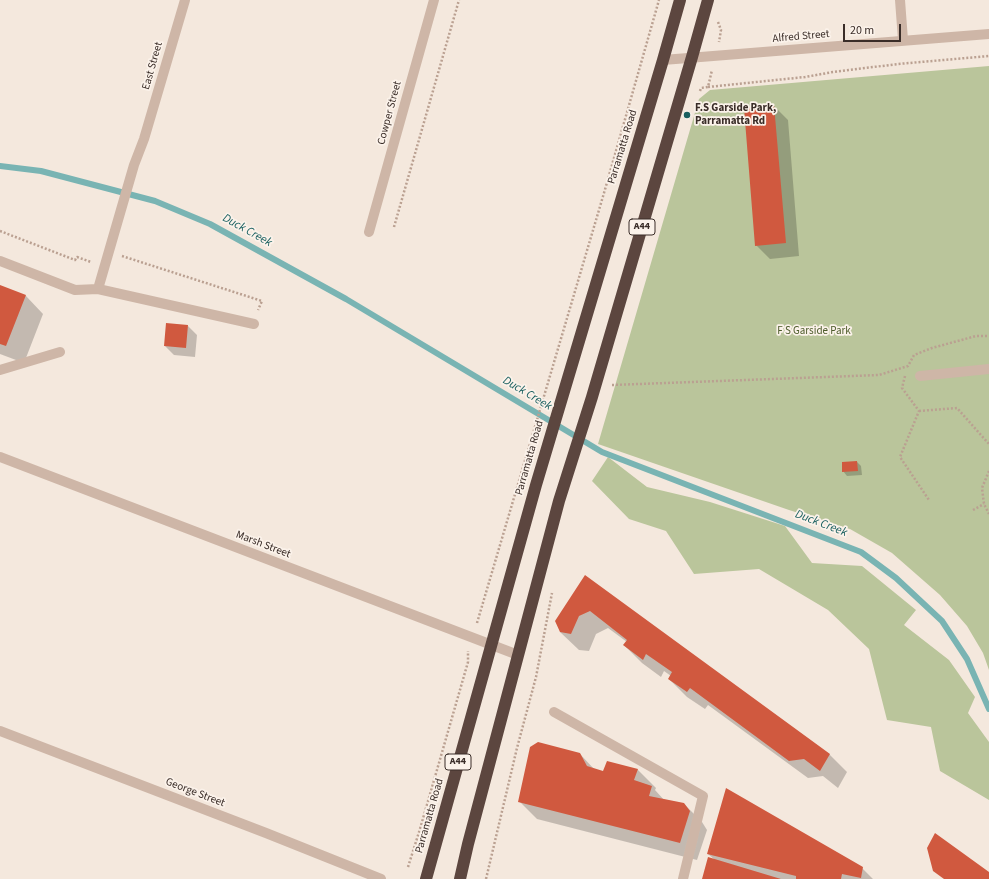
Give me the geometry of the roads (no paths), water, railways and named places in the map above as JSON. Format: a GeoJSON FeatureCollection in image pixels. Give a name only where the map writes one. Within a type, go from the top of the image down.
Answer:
{"type":"FeatureCollection","features":[{"type":"Feature","properties":{"kind":"highway","name":"Parramatta Road"},"geometry":{"type":"LineString","coordinates":[[426,879],[564,387],[680,0]]}},
{"type":"Feature","properties":{"kind":"highway","name":"A44"},"geometry":{"type":"LineString","coordinates":[[460,879],[559,501],[592,397],[708,0]]}},
{"type":"Feature","properties":{"kind":"street","name":"East Street"},"geometry":{"type":"LineString","coordinates":[[98,289],[134,165],[144,139],[185,0]]}},
{"type":"Feature","properties":{"kind":"street","name":"Cowper Street"},"geometry":{"type":"LineString","coordinates":[[370,232],[434,0]]}},
{"type":"Feature","properties":{"kind":"street"},"geometry":{"type":"LineString","coordinates":[[900,0],[903,40]]}},
{"type":"Feature","properties":{"kind":"street","name":"Alfred Street"},"geometry":{"type":"LineString","coordinates":[[663,60],[989,34]]}},
{"type":"Feature","properties":{"kind":"street"},"geometry":{"type":"LineString","coordinates":[[0,261],[75,290],[98,289],[254,324]]}},
{"type":"Feature","properties":{"kind":"street"},"geometry":{"type":"LineString","coordinates":[[0,370],[60,352]]}},
{"type":"Feature","properties":{"kind":"street"},"geometry":{"type":"LineString","coordinates":[[920,376],[989,369]]}},
{"type":"Feature","properties":{"kind":"street","name":"Marsh Street"},"geometry":{"type":"LineString","coordinates":[[0,457],[472,637],[491,646],[518,655]]}},
{"type":"Feature","properties":{"kind":"street"},"geometry":{"type":"LineString","coordinates":[[554,712],[704,796],[683,879]]}},
{"type":"Feature","properties":{"kind":"street","name":"George Street"},"geometry":{"type":"LineString","coordinates":[[0,731],[266,833],[381,879]]}},
{"type":"Feature","properties":{"kind":"waterway","name":"Duck Creek"},"geometry":{"type":"LineString","coordinates":[[0,166],[41,171],[155,201],[210,224],[346,299],[602,452],[861,552],[896,578],[942,621],[967,659],[989,709]]}},
{"type":"Feature","properties":{"kind":"place","name":"F.S Garside Park, Parramatta Rd"},"geometry":{"type":"Point","coordinates":[687,115]}},
{"type":"Feature","properties":{"kind":"park label","name":"F S Garside Park"},"geometry":{"type":"Point","coordinates":[814,332]}}]}
